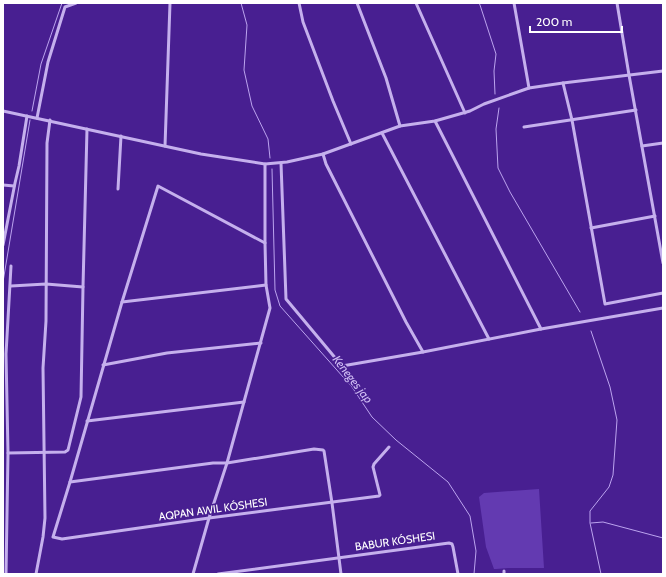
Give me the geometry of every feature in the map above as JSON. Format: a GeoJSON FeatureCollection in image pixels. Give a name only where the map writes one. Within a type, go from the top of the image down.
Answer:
{"type":"FeatureCollection","features":[{"type":"Feature","properties":{"kind":"street"},"geometry":{"type":"LineString","coordinates":[[37,118],[48,62],[65,7],[76,3]]}},
{"type":"Feature","properties":{"kind":"street"},"geometry":{"type":"LineString","coordinates":[[165,146],[170,3]]}},
{"type":"Feature","properties":{"kind":"street"},"geometry":{"type":"LineString","coordinates":[[299,3],[303,22],[351,144]]}},
{"type":"Feature","properties":{"kind":"street"},"geometry":{"type":"LineString","coordinates":[[357,3],[386,78],[400,126]]}},
{"type":"Feature","properties":{"kind":"street"},"geometry":{"type":"LineString","coordinates":[[416,3],[465,113]]}},
{"type":"Feature","properties":{"kind":"street"},"geometry":{"type":"LineString","coordinates":[[514,3],[529,88]]}},
{"type":"Feature","properties":{"kind":"street"},"geometry":{"type":"LineString","coordinates":[[617,3],[663,263]]}},
{"type":"Feature","properties":{"kind":"street"},"geometry":{"type":"LineString","coordinates":[[3,111],[201,154],[265,164],[282,163],[323,154],[400,126],[435,121],[465,113],[484,104],[529,88],[663,71]]}},
{"type":"Feature","properties":{"kind":"street"},"geometry":{"type":"LineString","coordinates":[[563,83],[572,120],[605,304],[663,293]]}},
{"type":"Feature","properties":{"kind":"street"},"geometry":{"type":"LineString","coordinates":[[524,127],[636,110]]}},
{"type":"Feature","properties":{"kind":"street"},"geometry":{"type":"LineString","coordinates":[[3,245],[19,166],[27,116]]}},
{"type":"Feature","properties":{"kind":"street"},"geometry":{"type":"LineString","coordinates":[[36,574],[45,518],[43,368],[46,321],[47,143],[50,120]]}},
{"type":"Feature","properties":{"kind":"street"},"geometry":{"type":"LineString","coordinates":[[435,121],[541,329]]}},
{"type":"Feature","properties":{"kind":"street"},"geometry":{"type":"LineString","coordinates":[[8,453],[65,452],[68,450],[81,397],[82,287],[87,129]]}},
{"type":"Feature","properties":{"kind":"street"},"geometry":{"type":"LineString","coordinates":[[382,133],[489,340]]}},
{"type":"Feature","properties":{"kind":"street"},"geometry":{"type":"LineString","coordinates":[[118,189],[122,136]]}},
{"type":"Feature","properties":{"kind":"street"},"geometry":{"type":"LineString","coordinates":[[642,146],[663,143]]}},
{"type":"Feature","properties":{"kind":"street"},"geometry":{"type":"LineString","coordinates":[[323,154],[326,164],[406,322],[423,352]]}},
{"type":"Feature","properties":{"kind":"street"},"geometry":{"type":"LineString","coordinates":[[282,163],[286,299],[342,366],[663,308]]}},
{"type":"Feature","properties":{"kind":"street"},"geometry":{"type":"LineString","coordinates":[[193,574],[227,463],[270,308],[266,285],[265,164]]}},
{"type":"Feature","properties":{"kind":"street"},"geometry":{"type":"LineString","coordinates":[[3,185],[14,186]]}},
{"type":"Feature","properties":{"kind":"street"},"geometry":{"type":"LineString","coordinates":[[265,243],[158,186],[103,365],[53,537],[62,539],[209,518],[377,497],[380,495],[373,467],[389,447]]}},
{"type":"Feature","properties":{"kind":"street"},"geometry":{"type":"LineString","coordinates":[[591,228],[655,216]]}},
{"type":"Feature","properties":{"kind":"street"},"geometry":{"type":"LineString","coordinates":[[6,574],[8,453],[6,354],[11,266]]}},
{"type":"Feature","properties":{"kind":"street"},"geometry":{"type":"LineString","coordinates":[[11,286],[46,284],[82,287]]}},
{"type":"Feature","properties":{"kind":"street"},"geometry":{"type":"LineString","coordinates":[[122,302],[266,285]]}},
{"type":"Feature","properties":{"kind":"street"},"geometry":{"type":"LineString","coordinates":[[103,365],[167,354],[261,343]]}},
{"type":"Feature","properties":{"kind":"street"},"geometry":{"type":"LineString","coordinates":[[87,421],[244,402]]}},
{"type":"Feature","properties":{"kind":"street"},"geometry":{"type":"LineString","coordinates":[[70,482],[214,463],[227,463],[321,449],[324,451],[341,574]]}},
{"type":"Feature","properties":{"kind":"street","name":"BABUR KÓSHESI"},"geometry":{"type":"LineString","coordinates":[[339,558],[449,543],[452,544],[453,547],[458,574]]}},
{"type":"Feature","properties":{"kind":"street"},"geometry":{"type":"LineString","coordinates":[[218,574],[339,558]]}},
{"type":"Feature","properties":{"kind":"shaded area"},"geometry":{"type":"Polygon","coordinates":[[[539,489],[544,568],[494,569],[486,547],[479,497],[484,493],[539,489]]]}},
{"type":"Feature","properties":{"kind":"waterway"},"geometry":{"type":"LineString","coordinates":[[32,111],[41,64],[62,3]]}},
{"type":"Feature","properties":{"kind":"waterway","name":"Keneges jap"},"geometry":{"type":"LineString","coordinates":[[241,3],[247,25],[244,70],[252,106],[268,139],[270,158]]}},
{"type":"Feature","properties":{"kind":"waterway"},"geometry":{"type":"LineString","coordinates":[[479,3],[496,54],[494,71],[495,94]]}},
{"type":"Feature","properties":{"kind":"waterway"},"geometry":{"type":"LineString","coordinates":[[499,108],[496,129],[498,168],[510,192],[580,312]]}},
{"type":"Feature","properties":{"kind":"waterway"},"geometry":{"type":"LineString","coordinates":[[3,282],[30,120]]}},
{"type":"Feature","properties":{"kind":"waterway","name":"Keneges jap"},"geometry":{"type":"LineString","coordinates":[[272,169],[275,290],[280,306],[352,387],[372,417],[396,440],[448,482],[470,516],[476,551],[474,574]]}},
{"type":"Feature","properties":{"kind":"waterway"},"geometry":{"type":"LineString","coordinates":[[591,331],[610,387],[617,420],[613,475],[609,487],[590,511],[590,523],[601,574]]}},
{"type":"Feature","properties":{"kind":"waterway"},"geometry":{"type":"LineString","coordinates":[[591,523],[603,522],[663,538]]}}]}
